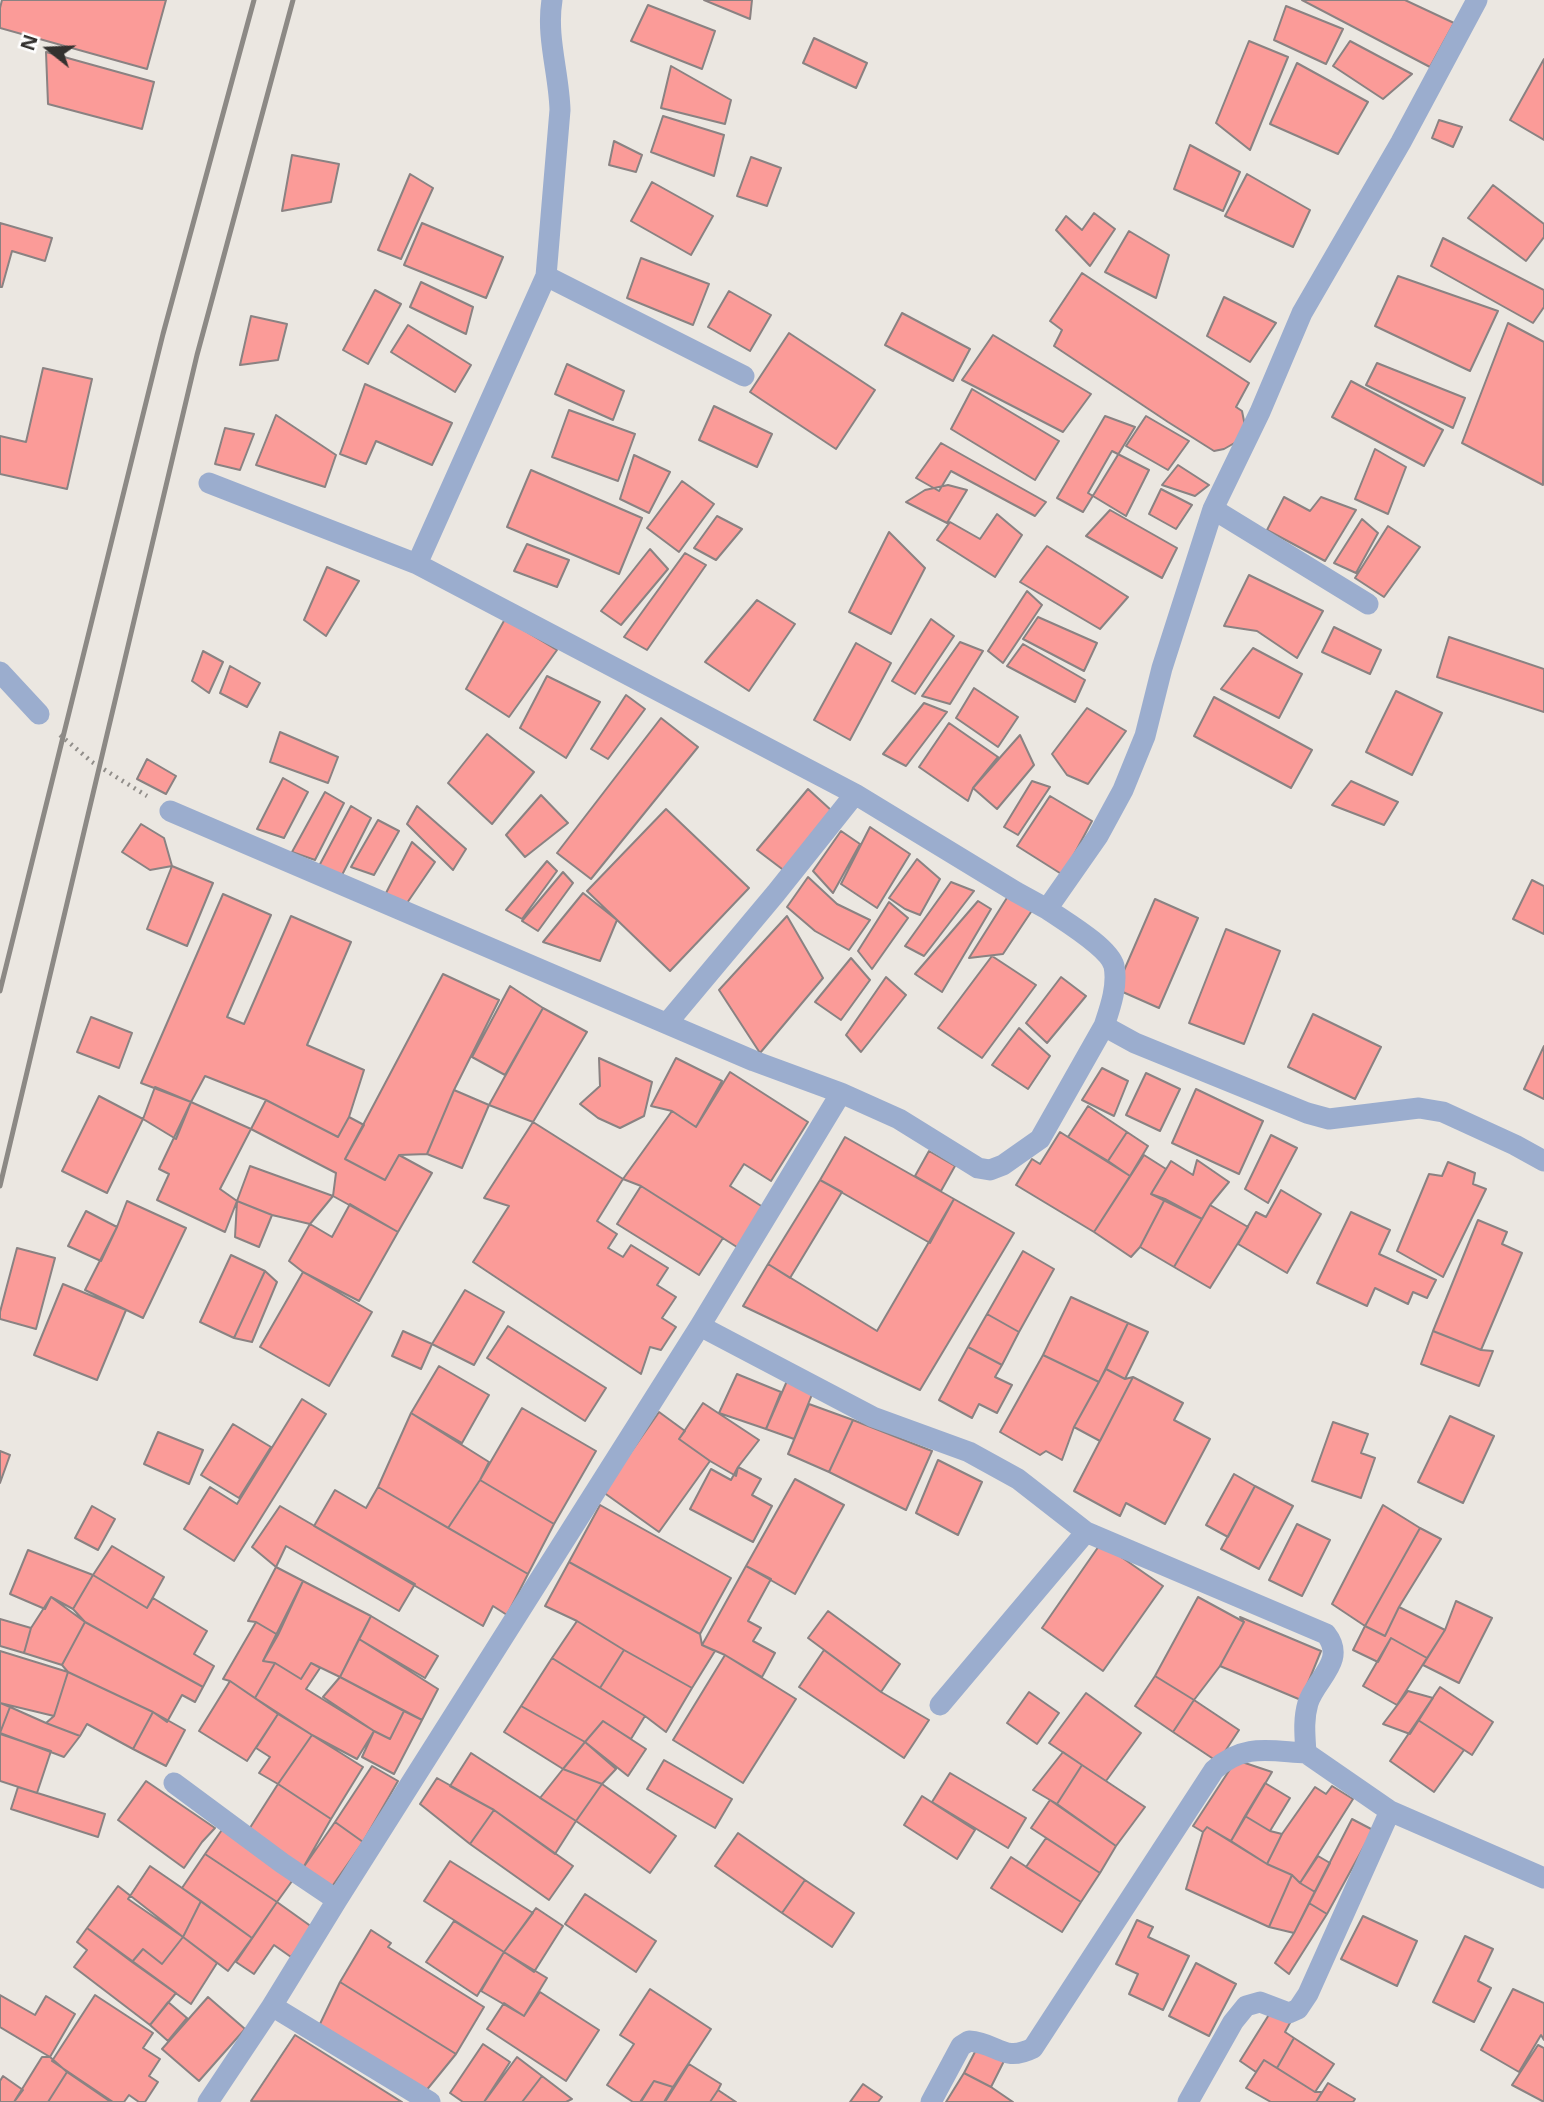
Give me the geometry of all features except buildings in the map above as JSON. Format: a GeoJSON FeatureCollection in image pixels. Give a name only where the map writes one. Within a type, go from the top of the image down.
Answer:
{"type":"FeatureCollection","features":[{"type":"Feature","properties":{"kind":"street"},"geometry":{"type":"LineString","coordinates":[[418,564],[546,276],[560,110],[560,92],[552,49],[552,0]]}},
{"type":"Feature","properties":{"kind":"street"},"geometry":{"type":"LineString","coordinates":[[1047,909],[1098,836],[1123,790],[1144,736],[1162,668],[1213,509],[1260,412],[1302,313],[1401,142],[1477,0]]}},
{"type":"Feature","properties":{"kind":"street"},"geometry":{"type":"LineString","coordinates":[[546,276],[744,376]]}},
{"type":"Feature","properties":{"kind":"street"},"geometry":{"type":"LineString","coordinates":[[170,811],[754,1060],[841,1093],[899,1119],[978,1168],[990,1170],[1003,1165],[1040,1139],[1104,1026],[1113,999],[1114,965],[1105,951],[1047,909],[855,794],[418,564],[209,484]]}},
{"type":"Feature","properties":{"kind":"street"},"geometry":{"type":"LineString","coordinates":[[1213,509],[1368,604]]}},
{"type":"Feature","properties":{"kind":"street"},"geometry":{"type":"LineString","coordinates":[[0,672],[39,714]]}},
{"type":"Feature","properties":{"kind":"street"},"geometry":{"type":"LineString","coordinates":[[668,1022],[855,794]]}},
{"type":"Feature","properties":{"kind":"street"},"geometry":{"type":"LineString","coordinates":[[1104,1026],[1135,1043],[1307,1114],[1329,1119],[1419,1108],[1443,1112],[1544,1161]]}},
{"type":"Feature","properties":{"kind":"street"},"geometry":{"type":"LineString","coordinates":[[208,2102],[272,2006],[700,1326],[841,1093]]}},
{"type":"Feature","properties":{"kind":"street"},"geometry":{"type":"LineString","coordinates":[[700,1326],[873,1416],[969,1452],[1018,1479],[1086,1532],[1326,1634],[1332,1642],[1333,1660],[1309,1700],[1305,1719],[1306,1753]]}},
{"type":"Feature","properties":{"kind":"street"},"geometry":{"type":"LineString","coordinates":[[940,1705],[1086,1532]]}},
{"type":"Feature","properties":{"kind":"street"},"geometry":{"type":"LineString","coordinates":[[931,2102],[961,2046],[969,2040],[1011,2055],[1033,2048],[1214,1770],[1223,1761],[1240,1752],[1258,1750],[1306,1753],[1390,1811],[1544,1878]]}},
{"type":"Feature","properties":{"kind":"street"},"geometry":{"type":"LineString","coordinates":[[174,1783],[337,1900]]}},
{"type":"Feature","properties":{"kind":"street"},"geometry":{"type":"LineString","coordinates":[[1188,2102],[1233,2022],[1246,2006],[1260,2002],[1289,2013],[1298,2009],[1308,1994],[1390,1811]]}},
{"type":"Feature","properties":{"kind":"street"},"geometry":{"type":"LineString","coordinates":[[272,2006],[430,2102]]}},
{"type":"Feature","properties":{"kind":"path"},"geometry":{"type":"LineString","coordinates":[[39,714],[55,732],[92,762],[170,811]]}},
{"type":"Feature","properties":{"kind":"railway"},"geometry":{"type":"LineString","coordinates":[[0,991],[163,334],[254,0]]}},
{"type":"Feature","properties":{"kind":"railway"},"geometry":{"type":"LineString","coordinates":[[0,1186],[197,355],[293,0]]}}]}
